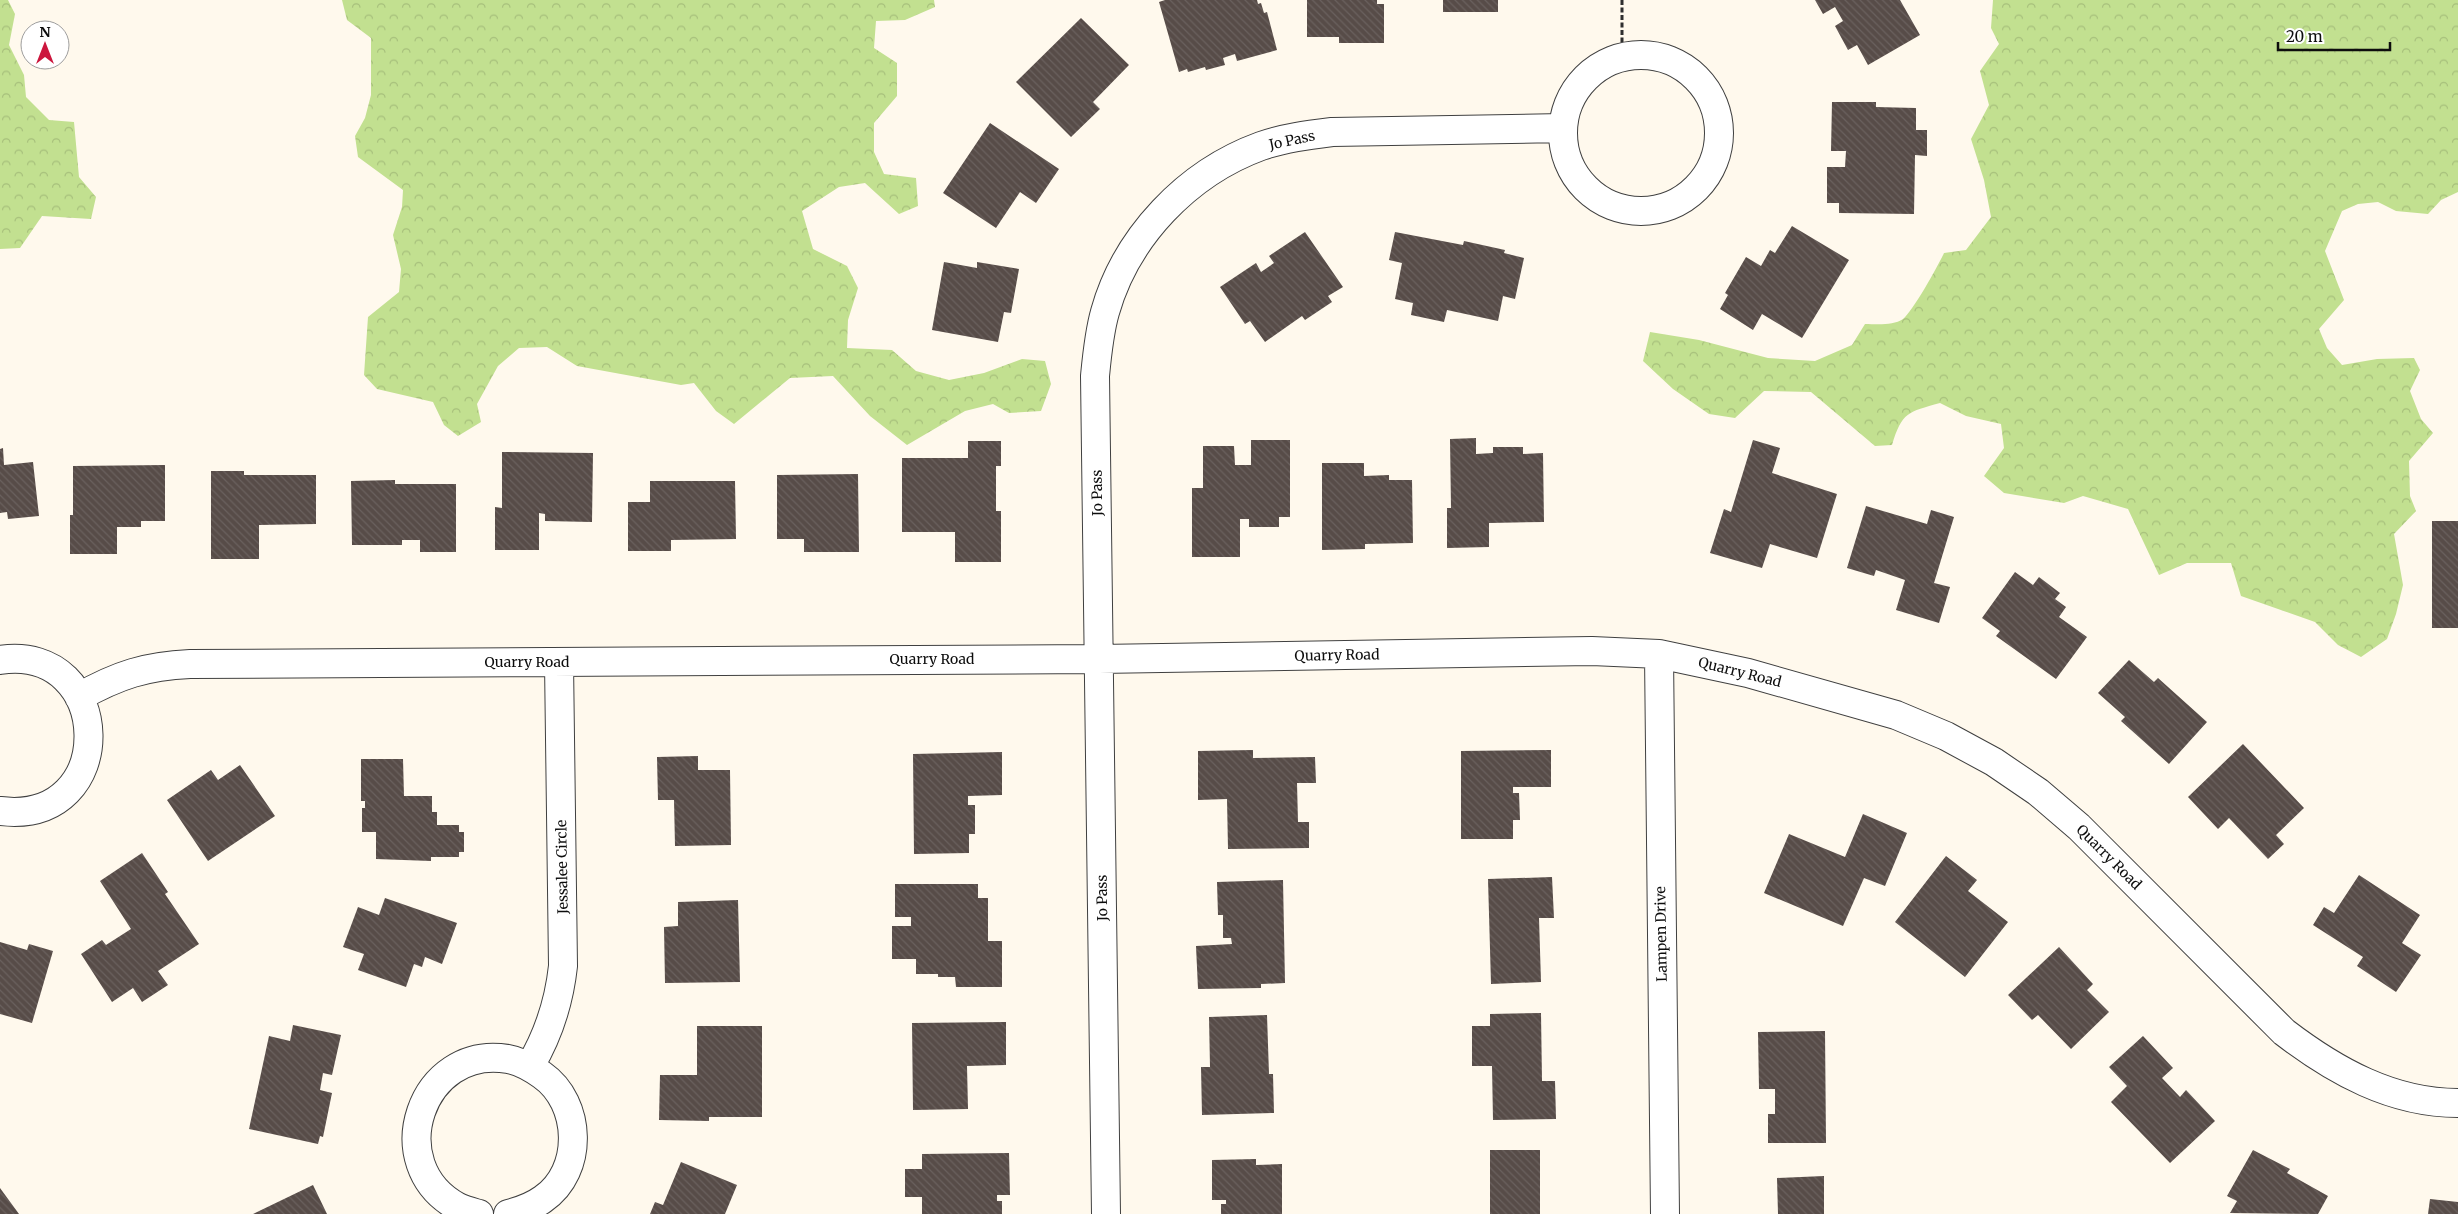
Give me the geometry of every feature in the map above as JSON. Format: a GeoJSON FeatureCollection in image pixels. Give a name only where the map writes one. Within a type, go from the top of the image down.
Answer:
{"type":"FeatureCollection","features":[{"type":"Feature","properties":{"kind":"street"},"geometry":{"type":"LineString","coordinates":[[1649,56],[1668,60],[1687,70],[1702,84],[1712,101],[1718,121],[1719,141],[1714,161],[1705,179],[1691,194],[1673,205],[1654,210],[1640,211],[1613,207],[1595,197],[1580,183],[1569,166],[1563,146],[1563,128],[1568,106],[1577,88],[1591,73],[1608,62],[1622,58],[1649,56]]}},
{"type":"Feature","properties":{"kind":"street","name":"Jo Pass"},"geometry":{"type":"LineString","coordinates":[[1106,1214],[1095,376],[1098,344],[1105,312],[1116,281],[1131,253],[1150,225],[1172,202],[1197,181],[1228,161],[1261,146],[1296,137],[1332,132],[1563,128]]}},
{"type":"Feature","properties":{"kind":"street","name":"Quarry Road"},"geometry":{"type":"LineString","coordinates":[[80,697],[108,681],[139,670],[164,665],[1099,658],[1592,651],[1659,654],[1739,671],[1896,715],[1946,736],[1994,762],[2038,792],[2079,827],[2284,1032],[2315,1056],[2350,1076],[2381,1089],[2413,1098],[2458,1103]]}},
{"type":"Feature","properties":{"kind":"street","name":"Lampen Drive"},"geometry":{"type":"LineString","coordinates":[[1659,654],[1665,1214]]}},
{"type":"Feature","properties":{"kind":"street"},"geometry":{"type":"LineString","coordinates":[[0,660],[13,658],[33,661],[51,669],[68,681],[80,697],[87,716],[90,736],[88,756],[80,774],[68,790],[52,803],[33,810],[13,813],[0,811]]}},
{"type":"Feature","properties":{"kind":"street","name":"Jessalee Circle"},"geometry":{"type":"LineString","coordinates":[[530,1066],[553,1022],[560,994],[563,966],[559,662]]}},
{"type":"Feature","properties":{"kind":"street"},"geometry":{"type":"LineString","coordinates":[[479,1214],[458,1207],[440,1194],[426,1176],[418,1156],[415,1133],[419,1111],[430,1091],[445,1075],[464,1063],[486,1058],[509,1059],[530,1066],[549,1079],[563,1097],[572,1117],[574,1140],[570,1162],[559,1182],[544,1199],[524,1210],[508,1214]]}},
{"type":"Feature","properties":{"kind":"path"},"geometry":{"type":"LineString","coordinates":[[1622,0],[1622,58]]}},
{"type":"Feature","properties":{"kind":"green space"},"geometry":{"type":"Polygon","coordinates":[[[0,0],[8,0],[15,14],[9,45],[24,75],[26,97],[49,120],[74,122],[79,177],[96,197],[91,219],[42,216],[20,248],[0,249],[0,0]]]}},
{"type":"Feature","properties":{"kind":"green space"},"geometry":{"type":"Polygon","coordinates":[[[342,0],[934,0],[935,7],[905,20],[876,21],[874,48],[897,63],[897,96],[874,123],[874,152],[884,174],[916,178],[918,206],[899,214],[865,183],[839,187],[802,211],[813,249],[847,266],[858,288],[848,320],[847,348],[892,350],[916,371],[949,380],[984,373],[1022,359],[1045,361],[1051,384],[1041,411],[1009,413],[993,404],[965,411],[907,445],[870,416],[833,376],[790,378],[734,424],[716,411],[694,383],[681,385],[577,366],[547,347],[519,348],[498,366],[477,404],[481,422],[458,436],[444,425],[433,402],[377,389],[364,375],[368,317],[399,292],[401,269],[393,235],[402,207],[403,190],[358,157],[355,136],[365,118],[371,95],[371,38],[347,20],[342,0]]]}},
{"type":"Feature","properties":{"kind":"green space"},"geometry":{"type":"Polygon","coordinates":[[[1993,0],[2458,0],[2458,192],[2441,200],[2428,214],[2396,211],[2378,202],[2358,204],[2342,211],[2325,251],[2344,300],[2319,329],[2327,348],[2342,365],[2377,359],[2414,358],[2420,370],[2410,391],[2421,419],[2433,433],[2409,461],[2410,496],[2416,511],[2394,534],[2403,585],[2396,614],[2387,639],[2361,657],[2338,645],[2315,622],[2241,596],[2231,563],[2187,563],[2159,575],[2128,509],[2083,496],[2064,503],[2004,493],[1984,476],[2004,448],[2001,424],[1966,416],[1940,403],[1908,415],[1899,426],[1892,445],[1875,446],[1811,392],[1764,391],[1735,418],[1709,414],[1673,389],[1643,361],[1650,332],[1699,340],[1768,358],[1815,361],[1852,345],[1865,324],[1889,324],[1903,319],[1919,298],[1944,253],[1966,250],[1991,217],[1984,180],[1971,139],[1989,105],[1980,71],[1999,44],[1991,28],[1993,0]]]}},
{"type":"Feature","properties":{"kind":"building"},"geometry":{"type":"Polygon","coordinates":[[[1165,0],[1257,0],[1258,4],[1261,3],[1264,13],[1267,12],[1277,50],[1237,61],[1235,54],[1223,58],[1225,65],[1206,70],[1205,67],[1188,72],[1187,69],[1179,72],[1159,2],[1165,0]]]}},
{"type":"Feature","properties":{"kind":"building"},"geometry":{"type":"Polygon","coordinates":[[[1307,0],[1377,0],[1377,4],[1384,4],[1384,43],[1339,43],[1339,37],[1307,37],[1307,0]]]}},
{"type":"Feature","properties":{"kind":"building"},"geometry":{"type":"Polygon","coordinates":[[[1443,0],[1498,0],[1498,12],[1443,12],[1443,0]]]}},
{"type":"Feature","properties":{"kind":"building"},"geometry":{"type":"Polygon","coordinates":[[[1815,0],[1900,0],[1920,35],[1868,65],[1857,45],[1848,50],[1835,26],[1843,21],[1835,7],[1823,14],[1815,0]]]}},
{"type":"Feature","properties":{"kind":"building"},"geometry":{"type":"Polygon","coordinates":[[[1081,18],[1129,65],[1093,102],[1100,109],[1071,137],[1016,82],[1081,18]]]}},
{"type":"Feature","properties":{"kind":"building"},"geometry":{"type":"Polygon","coordinates":[[[1832,102],[1876,102],[1876,107],[1916,108],[1916,130],[1927,130],[1927,156],[1915,155],[1914,214],[1839,213],[1839,203],[1827,203],[1827,167],[1845,167],[1846,151],[1831,151],[1832,102]]]}},
{"type":"Feature","properties":{"kind":"building"},"geometry":{"type":"Polygon","coordinates":[[[990,123],[1059,169],[1036,203],[1020,192],[996,228],[943,193],[990,123]]]}},
{"type":"Feature","properties":{"kind":"building"},"geometry":{"type":"Polygon","coordinates":[[[1792,226],[1849,260],[1802,338],[1762,314],[1753,330],[1720,309],[1728,295],[1725,293],[1746,257],[1761,266],[1770,250],[1775,253],[1792,226]]]}},
{"type":"Feature","properties":{"kind":"building"},"geometry":{"type":"Polygon","coordinates":[[[1305,232],[1343,287],[1328,296],[1332,302],[1305,320],[1302,316],[1265,342],[1250,321],[1245,324],[1220,287],[1256,263],[1261,272],[1274,263],[1269,256],[1305,232]]]}},
{"type":"Feature","properties":{"kind":"building"},"geometry":{"type":"Polygon","coordinates":[[[1395,232],[1463,245],[1464,241],[1505,250],[1504,253],[1524,258],[1515,299],[1503,296],[1498,321],[1447,310],[1444,322],[1411,315],[1413,303],[1395,299],[1402,263],[1389,260],[1395,232]]]}},
{"type":"Feature","properties":{"kind":"building"},"geometry":{"type":"Polygon","coordinates":[[[944,262],[977,268],[977,262],[1019,269],[1011,313],[1004,312],[998,342],[932,330],[944,262]]]}},
{"type":"Feature","properties":{"kind":"building"},"geometry":{"type":"Polygon","coordinates":[[[1476,438],[1476,454],[1493,453],[1493,447],[1523,447],[1523,454],[1543,453],[1544,522],[1489,523],[1489,547],[1447,548],[1447,508],[1451,508],[1450,439],[1476,438]]]}},
{"type":"Feature","properties":{"kind":"building"},"geometry":{"type":"Polygon","coordinates":[[[1251,440],[1290,440],[1290,517],[1279,517],[1279,527],[1249,527],[1249,519],[1240,519],[1240,557],[1192,557],[1192,488],[1203,488],[1203,446],[1234,446],[1235,465],[1251,465],[1251,440]]]}},
{"type":"Feature","properties":{"kind":"building"},"geometry":{"type":"Polygon","coordinates":[[[1753,440],[1780,448],[1772,473],[1837,494],[1817,558],[1770,544],[1762,568],[1710,553],[1724,509],[1731,512],[1753,440]]]}},
{"type":"Feature","properties":{"kind":"building"},"geometry":{"type":"Polygon","coordinates":[[[968,441],[1001,441],[1001,466],[996,466],[996,511],[1001,511],[1001,562],[955,562],[955,532],[902,532],[902,458],[968,458],[968,441]]]}},
{"type":"Feature","properties":{"kind":"building"},"geometry":{"type":"Polygon","coordinates":[[[3,448],[4,465],[33,462],[39,516],[8,519],[7,512],[0,513],[0,449],[3,448]]]}},
{"type":"Feature","properties":{"kind":"building"},"geometry":{"type":"Polygon","coordinates":[[[502,452],[593,453],[592,522],[545,521],[545,514],[539,513],[539,550],[495,550],[495,507],[502,508],[502,452]]]}},
{"type":"Feature","properties":{"kind":"building"},"geometry":{"type":"Polygon","coordinates":[[[1322,463],[1364,463],[1364,476],[1389,475],[1389,480],[1412,480],[1413,543],[1365,544],[1365,549],[1322,550],[1322,463]]]}},
{"type":"Feature","properties":{"kind":"building"},"geometry":{"type":"Polygon","coordinates":[[[165,465],[165,521],[141,521],[141,527],[117,527],[117,554],[70,554],[70,515],[73,515],[73,466],[165,465]]]}},
{"type":"Feature","properties":{"kind":"building"},"geometry":{"type":"Polygon","coordinates":[[[211,471],[244,471],[244,475],[316,475],[316,524],[259,525],[259,559],[211,559],[211,471]]]}},
{"type":"Feature","properties":{"kind":"building"},"geometry":{"type":"Polygon","coordinates":[[[858,474],[859,552],[804,552],[804,539],[777,539],[777,475],[858,474]]]}},
{"type":"Feature","properties":{"kind":"building"},"geometry":{"type":"Polygon","coordinates":[[[395,480],[395,484],[456,484],[456,552],[420,552],[420,540],[402,540],[402,545],[352,545],[351,481],[395,480]]]}},
{"type":"Feature","properties":{"kind":"building"},"geometry":{"type":"Polygon","coordinates":[[[650,481],[735,481],[736,539],[671,540],[671,551],[628,551],[628,502],[650,502],[650,481]]]}},
{"type":"Feature","properties":{"kind":"building"},"geometry":{"type":"Polygon","coordinates":[[[1866,506],[1927,524],[1931,510],[1954,517],[1934,583],[1950,587],[1939,623],[1896,610],[1905,580],[1876,570],[1874,576],[1847,568],[1866,506]]]}},
{"type":"Feature","properties":{"kind":"building"},"geometry":{"type":"Polygon","coordinates":[[[2432,521],[2458,521],[2458,628],[2432,628],[2432,521]]]}},
{"type":"Feature","properties":{"kind":"building"},"geometry":{"type":"Polygon","coordinates":[[[2015,572],[2033,585],[2039,577],[2060,593],[2055,599],[2066,607],[2059,617],[2087,637],[2056,679],[1996,636],[2000,631],[1982,618],[2015,572]]]}},
{"type":"Feature","properties":{"kind":"building"},"geometry":{"type":"Polygon","coordinates":[[[2129,660],[2154,682],[2158,678],[2207,722],[2169,764],[2121,721],[2125,717],[2098,693],[2129,660]]]}},
{"type":"Feature","properties":{"kind":"building"},"geometry":{"type":"Polygon","coordinates":[[[2243,744],[2304,808],[2276,835],[2284,844],[2268,859],[2229,818],[2218,829],[2188,797],[2243,744]]]}},
{"type":"Feature","properties":{"kind":"building"},"geometry":{"type":"Polygon","coordinates":[[[1253,750],[1253,758],[1315,757],[1316,783],[1297,783],[1298,822],[1309,822],[1309,848],[1228,849],[1227,799],[1198,800],[1198,751],[1253,750]]]}},
{"type":"Feature","properties":{"kind":"building"},"geometry":{"type":"Polygon","coordinates":[[[1551,750],[1551,787],[1513,787],[1513,793],[1519,793],[1520,820],[1513,820],[1513,839],[1461,839],[1461,751],[1551,750]]]}},
{"type":"Feature","properties":{"kind":"building"},"geometry":{"type":"Polygon","coordinates":[[[1002,752],[1002,795],[968,796],[968,805],[975,805],[975,834],[969,834],[969,853],[914,854],[913,754],[1002,752]]]}},
{"type":"Feature","properties":{"kind":"building"},"geometry":{"type":"Polygon","coordinates":[[[698,756],[698,770],[730,770],[731,845],[675,846],[674,800],[658,800],[657,757],[698,756]]]}},
{"type":"Feature","properties":{"kind":"building"},"geometry":{"type":"Polygon","coordinates":[[[361,759],[403,759],[404,796],[432,796],[432,812],[437,812],[437,825],[459,825],[459,832],[464,832],[464,852],[459,852],[459,857],[431,857],[431,861],[376,859],[376,832],[362,832],[362,808],[365,808],[365,801],[361,801],[361,759]]]}},
{"type":"Feature","properties":{"kind":"building"},"geometry":{"type":"Polygon","coordinates":[[[240,765],[275,816],[208,861],[167,800],[211,770],[218,780],[240,765]]]}},
{"type":"Feature","properties":{"kind":"building"},"geometry":{"type":"Polygon","coordinates":[[[1863,814],[1907,833],[1885,886],[1864,878],[1843,926],[1764,893],[1789,834],[1845,857],[1863,814]]]}},
{"type":"Feature","properties":{"kind":"building"},"geometry":{"type":"Polygon","coordinates":[[[142,853],[168,892],[165,894],[199,944],[158,971],[168,985],[142,1002],[133,988],[112,1002],[81,954],[102,940],[106,945],[131,929],[100,881],[142,853]]]}},
{"type":"Feature","properties":{"kind":"building"},"geometry":{"type":"Polygon","coordinates":[[[1946,856],[1977,880],[1968,891],[2008,922],[1965,977],[1895,922],[1946,856]]]}},
{"type":"Feature","properties":{"kind":"building"},"geometry":{"type":"Polygon","coordinates":[[[2359,875],[2420,915],[2402,943],[2421,955],[2396,992],[2357,966],[2363,957],[2313,925],[2324,907],[2334,913],[2359,875]]]}},
{"type":"Feature","properties":{"kind":"building"},"geometry":{"type":"Polygon","coordinates":[[[1552,877],[1554,918],[1539,918],[1541,982],[1491,984],[1488,879],[1552,877]]]}},
{"type":"Feature","properties":{"kind":"building"},"geometry":{"type":"Polygon","coordinates":[[[1283,880],[1285,983],[1261,984],[1261,988],[1198,989],[1196,946],[1232,944],[1231,938],[1223,938],[1223,915],[1218,915],[1217,882],[1283,880]]]}},
{"type":"Feature","properties":{"kind":"building"},"geometry":{"type":"Polygon","coordinates":[[[895,884],[978,884],[978,898],[988,898],[988,941],[1002,941],[1002,987],[956,987],[955,977],[938,977],[938,974],[916,974],[916,959],[892,959],[892,926],[911,926],[911,917],[895,917],[895,884]]]}},
{"type":"Feature","properties":{"kind":"building"},"geometry":{"type":"Polygon","coordinates":[[[385,898],[457,923],[442,964],[425,957],[422,967],[414,964],[406,987],[358,970],[364,954],[343,947],[358,907],[379,915],[385,898]]]}},
{"type":"Feature","properties":{"kind":"building"},"geometry":{"type":"Polygon","coordinates":[[[738,900],[740,982],[665,983],[664,927],[678,926],[678,902],[738,900]]]}},
{"type":"Feature","properties":{"kind":"building"},"geometry":{"type":"Polygon","coordinates":[[[0,942],[27,950],[29,944],[53,951],[32,1023],[0,1014],[0,942]]]}},
{"type":"Feature","properties":{"kind":"building"},"geometry":{"type":"Polygon","coordinates":[[[2059,947],[2093,984],[2087,990],[2109,1012],[2071,1049],[2038,1015],[2032,1020],[2008,995],[2059,947]]]}},
{"type":"Feature","properties":{"kind":"building"},"geometry":{"type":"Polygon","coordinates":[[[1541,1013],[1542,1081],[1555,1081],[1556,1119],[1493,1120],[1492,1066],[1472,1066],[1472,1026],[1490,1026],[1490,1014],[1541,1013]]]}},
{"type":"Feature","properties":{"kind":"building"},"geometry":{"type":"Polygon","coordinates":[[[1267,1015],[1269,1074],[1273,1074],[1274,1113],[1202,1115],[1201,1067],[1210,1067],[1209,1017],[1267,1015]]]}},
{"type":"Feature","properties":{"kind":"building"},"geometry":{"type":"Polygon","coordinates":[[[1006,1022],[1006,1065],[967,1066],[968,1109],[913,1110],[912,1023],[1006,1022]]]}},
{"type":"Feature","properties":{"kind":"building"},"geometry":{"type":"Polygon","coordinates":[[[293,1025],[341,1035],[332,1075],[323,1073],[320,1090],[332,1093],[323,1137],[320,1136],[318,1144],[249,1129],[269,1036],[290,1041],[293,1025]]]}},
{"type":"Feature","properties":{"kind":"building"},"geometry":{"type":"Polygon","coordinates":[[[697,1026],[762,1026],[762,1117],[709,1117],[709,1121],[659,1120],[660,1075],[697,1075],[697,1026]]]}},
{"type":"Feature","properties":{"kind":"building"},"geometry":{"type":"Polygon","coordinates":[[[1825,1031],[1826,1143],[1768,1143],[1768,1114],[1775,1114],[1775,1089],[1759,1089],[1758,1032],[1825,1031]]]}},
{"type":"Feature","properties":{"kind":"building"},"geometry":{"type":"Polygon","coordinates":[[[2143,1036],[2173,1068],[2162,1078],[2180,1097],[2186,1090],[2215,1121],[2170,1163],[2111,1102],[2127,1086],[2109,1067],[2143,1036]]]}},
{"type":"Feature","properties":{"kind":"building"},"geometry":{"type":"Polygon","coordinates":[[[1490,1150],[1540,1150],[1540,1214],[1490,1214],[1490,1150]]]}},
{"type":"Feature","properties":{"kind":"building"},"geometry":{"type":"Polygon","coordinates":[[[2253,1150],[2290,1169],[2287,1173],[2328,1196],[2318,1214],[2230,1213],[2237,1201],[2227,1196],[2253,1150]]]}},
{"type":"Feature","properties":{"kind":"building"},"geometry":{"type":"Polygon","coordinates":[[[1009,1153],[1010,1195],[997,1195],[997,1201],[1002,1201],[1002,1214],[922,1214],[922,1197],[905,1197],[905,1169],[922,1169],[922,1154],[1009,1153]]]}},
{"type":"Feature","properties":{"kind":"building"},"geometry":{"type":"Polygon","coordinates":[[[1256,1159],[1256,1165],[1282,1164],[1282,1214],[1221,1214],[1221,1204],[1226,1204],[1226,1200],[1212,1200],[1212,1160],[1256,1159]]]}},
{"type":"Feature","properties":{"kind":"building"},"geometry":{"type":"Polygon","coordinates":[[[681,1162],[737,1185],[725,1214],[650,1214],[655,1202],[663,1205],[681,1162]]]}},
{"type":"Feature","properties":{"kind":"building"},"geometry":{"type":"Polygon","coordinates":[[[1824,1176],[1824,1214],[1778,1214],[1777,1178],[1824,1176]]]}},
{"type":"Feature","properties":{"kind":"building"},"geometry":{"type":"Polygon","coordinates":[[[313,1185],[327,1214],[253,1214],[313,1185]]]}},
{"type":"Feature","properties":{"kind":"building"},"geometry":{"type":"Polygon","coordinates":[[[0,1188],[19,1214],[0,1214],[0,1188]]]}},
{"type":"Feature","properties":{"kind":"building"},"geometry":{"type":"Polygon","coordinates":[[[2430,1199],[2458,1202],[2458,1214],[2428,1214],[2430,1199]]]}}]}
